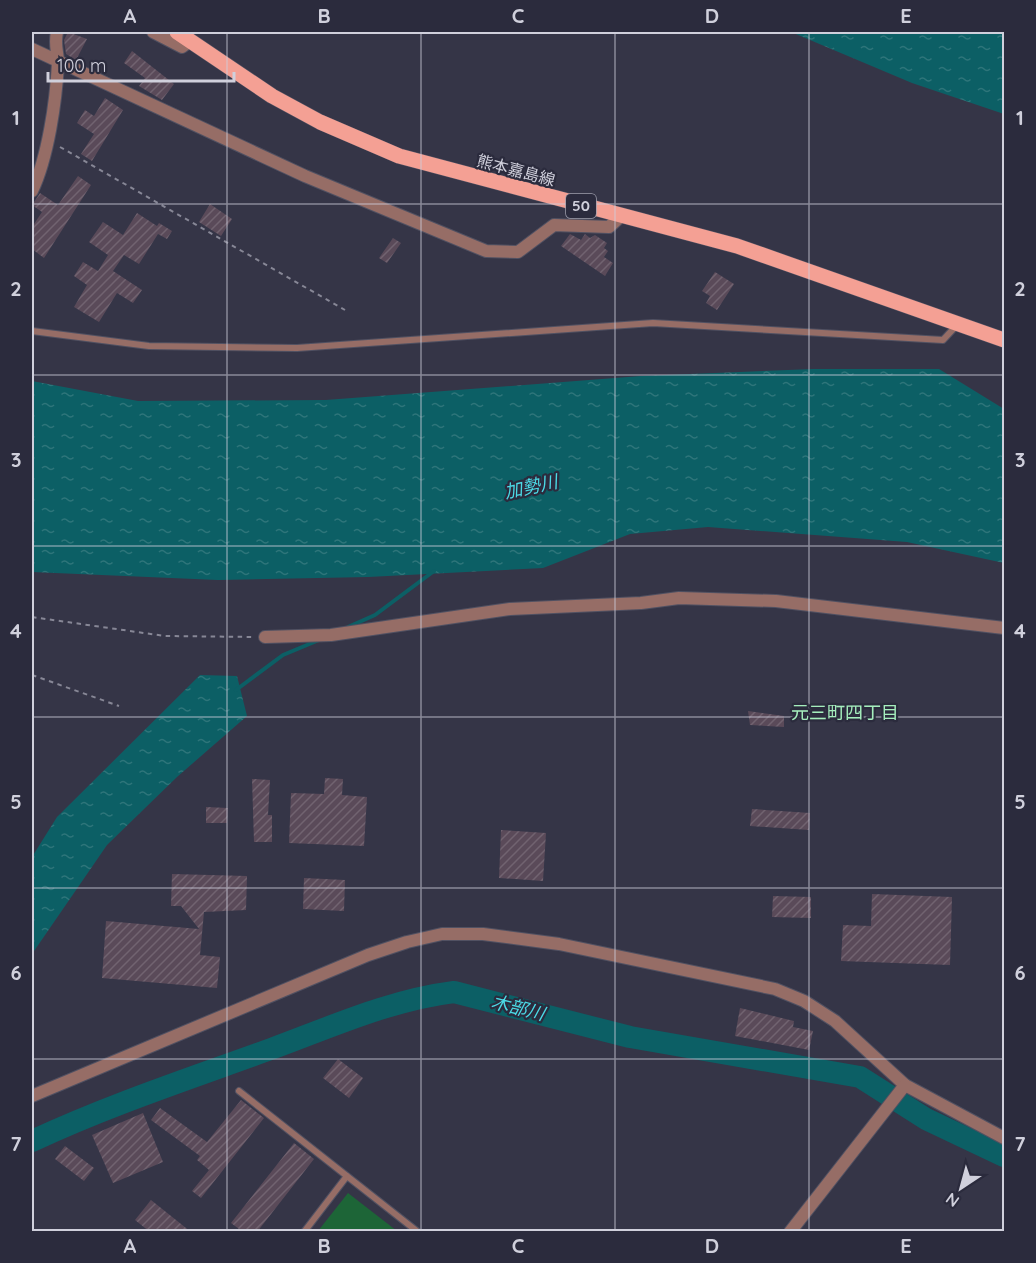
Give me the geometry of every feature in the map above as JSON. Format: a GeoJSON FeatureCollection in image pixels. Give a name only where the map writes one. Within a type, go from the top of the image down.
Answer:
{"type":"FeatureCollection","features":[{"type":"Feature","properties":{"kind":"main road","name":"熊本嘉島線"},"geometry":{"type":"LineString","coordinates":[[177,32],[272,96],[320,122],[399,156],[737,246],[1005,340]]}},
{"type":"Feature","properties":{"kind":"street"},"geometry":{"type":"LineString","coordinates":[[32,191],[38,178],[48,138],[58,61],[54,48],[57,32]]}},
{"type":"Feature","properties":{"kind":"street"},"geometry":{"type":"LineString","coordinates":[[153,32],[182,47],[190,41]]}},
{"type":"Feature","properties":{"kind":"street"},"geometry":{"type":"LineString","coordinates":[[32,49],[305,176],[486,251],[518,252],[554,225],[609,227],[621,216]]}},
{"type":"Feature","properties":{"kind":"street"},"geometry":{"type":"LineString","coordinates":[[265,637],[331,635],[510,609],[641,603],[679,598],[776,601],[1005,628]]}},
{"type":"Feature","properties":{"kind":"street"},"geometry":{"type":"LineString","coordinates":[[32,1096],[368,955],[442,934],[483,934],[560,944],[775,989],[804,1001],[835,1021],[902,1088],[1003,1137]]}},
{"type":"Feature","properties":{"kind":"street"},"geometry":{"type":"LineString","coordinates":[[790,1232],[902,1088]]}},
{"type":"Feature","properties":{"kind":"lane"},"geometry":{"type":"LineString","coordinates":[[32,331],[149,346],[297,348],[653,323],[943,340],[957,325]]}},
{"type":"Feature","properties":{"kind":"lane"},"geometry":{"type":"LineString","coordinates":[[239,1091],[418,1232]]}},
{"type":"Feature","properties":{"kind":"lane"},"geometry":{"type":"LineString","coordinates":[[304,1232],[347,1176]]}},
{"type":"Feature","properties":{"kind":"path"},"geometry":{"type":"LineString","coordinates":[[48,138],[345,310]]}},
{"type":"Feature","properties":{"kind":"path"},"geometry":{"type":"LineString","coordinates":[[32,617],[165,636],[265,637]]}},
{"type":"Feature","properties":{"kind":"path"},"geometry":{"type":"LineString","coordinates":[[32,675],[119,706]]}},
{"type":"Feature","properties":{"kind":"green space"},"geometry":{"type":"Polygon","coordinates":[[[348,1193],[397,1231],[318,1231],[348,1193]]]}},
{"type":"Feature","properties":{"kind":"water"},"geometry":{"type":"Polygon","coordinates":[[[791,32],[1004,32],[1004,114],[912,83],[791,32]]]}},
{"type":"Feature","properties":{"kind":"water","name":"加勢川"},"geometry":{"type":"Polygon","coordinates":[[[814,369],[939,369],[1004,409],[1004,563],[907,542],[708,527],[630,534],[543,568],[368,577],[218,580],[32,572],[32,381],[138,401],[326,400],[641,376],[814,369]]]}},
{"type":"Feature","properties":{"kind":"water"},"geometry":{"type":"Polygon","coordinates":[[[200,675],[237,676],[247,716],[177,777],[107,845],[32,954],[32,857],[57,817],[200,675]]]}},
{"type":"Feature","properties":{"kind":"building"},"geometry":{"type":"Polygon","coordinates":[[[68,32],[87,39],[76,60],[66,54],[64,40],[68,32]]]}},
{"type":"Feature","properties":{"kind":"building"},"geometry":{"type":"Polygon","coordinates":[[[132,51],[174,84],[162,100],[139,86],[145,78],[124,63],[132,51]]]}},
{"type":"Feature","properties":{"kind":"building"},"geometry":{"type":"Polygon","coordinates":[[[105,98],[123,110],[92,161],[81,154],[94,134],[77,123],[85,110],[94,116],[105,98]]]}},
{"type":"Feature","properties":{"kind":"building"},"geometry":{"type":"Polygon","coordinates":[[[78,176],[91,185],[44,258],[32,249],[32,227],[42,212],[32,205],[40,193],[58,205],[78,176]]]}},
{"type":"Feature","properties":{"kind":"building"},"geometry":{"type":"Polygon","coordinates":[[[210,204],[232,219],[221,236],[199,222],[210,204]]]}},
{"type":"Feature","properties":{"kind":"building"},"geometry":{"type":"Polygon","coordinates":[[[137,213],[157,226],[159,223],[172,231],[167,239],[158,234],[139,264],[124,255],[113,271],[142,290],[133,303],[117,293],[99,322],[74,307],[87,285],[74,276],[83,262],[98,271],[108,255],[89,242],[103,222],[123,235],[137,213]]]}},
{"type":"Feature","properties":{"kind":"building"},"geometry":{"type":"Polygon","coordinates":[[[570,234],[581,240],[585,234],[590,238],[595,235],[607,243],[604,248],[608,251],[604,257],[613,263],[605,276],[561,246],[570,234]]]}},
{"type":"Feature","properties":{"kind":"building"},"geometry":{"type":"Polygon","coordinates":[[[393,238],[401,243],[387,263],[379,258],[393,238]]]}},
{"type":"Feature","properties":{"kind":"building"},"geometry":{"type":"Polygon","coordinates":[[[715,272],[734,284],[717,310],[706,303],[710,296],[702,291],[715,272]]]}},
{"type":"Feature","properties":{"kind":"building"},"geometry":{"type":"Polygon","coordinates":[[[748,711],[784,716],[784,727],[750,725],[748,711]]]}},
{"type":"Feature","properties":{"kind":"building"},"geometry":{"type":"Polygon","coordinates":[[[325,778],[343,779],[342,795],[367,797],[364,846],[289,843],[291,793],[324,794],[325,778]]]}},
{"type":"Feature","properties":{"kind":"building"},"geometry":{"type":"Polygon","coordinates":[[[252,779],[270,780],[268,815],[272,815],[272,842],[254,842],[252,779]]]}},
{"type":"Feature","properties":{"kind":"building"},"geometry":{"type":"Polygon","coordinates":[[[206,807],[228,808],[227,823],[206,823],[206,807]]]}},
{"type":"Feature","properties":{"kind":"building"},"geometry":{"type":"Polygon","coordinates":[[[752,809],[810,813],[809,830],[750,826],[752,809]]]}},
{"type":"Feature","properties":{"kind":"building"},"geometry":{"type":"Polygon","coordinates":[[[501,830],[546,833],[543,881],[499,878],[501,830]]]}},
{"type":"Feature","properties":{"kind":"building"},"geometry":{"type":"Polygon","coordinates":[[[172,874],[247,876],[246,910],[204,912],[200,955],[220,957],[217,988],[102,978],[106,921],[199,929],[181,906],[171,906],[172,874]]]}},
{"type":"Feature","properties":{"kind":"building"},"geometry":{"type":"Polygon","coordinates":[[[304,878],[345,880],[344,911],[303,909],[304,878]]]}},
{"type":"Feature","properties":{"kind":"building"},"geometry":{"type":"Polygon","coordinates":[[[872,894],[952,897],[950,965],[841,961],[843,925],[871,926],[872,894]]]}},
{"type":"Feature","properties":{"kind":"building"},"geometry":{"type":"Polygon","coordinates":[[[773,896],[811,897],[811,918],[772,917],[773,896]]]}},
{"type":"Feature","properties":{"kind":"building"},"geometry":{"type":"Polygon","coordinates":[[[740,1008],[794,1021],[793,1027],[813,1031],[809,1050],[735,1036],[740,1008]]]}},
{"type":"Feature","properties":{"kind":"building"},"geometry":{"type":"Polygon","coordinates":[[[338,1059],[363,1078],[349,1098],[323,1078],[338,1059]]]}},
{"type":"Feature","properties":{"kind":"building"},"geometry":{"type":"Polygon","coordinates":[[[241,1100],[264,1118],[201,1198],[192,1191],[209,1170],[197,1160],[200,1156],[151,1120],[160,1108],[207,1142],[241,1100]]]}},
{"type":"Feature","properties":{"kind":"building"},"geometry":{"type":"Polygon","coordinates":[[[143,1113],[163,1162],[113,1183],[92,1135],[143,1113]]]}},
{"type":"Feature","properties":{"kind":"building"},"geometry":{"type":"Polygon","coordinates":[[[294,1143],[314,1159],[257,1232],[243,1232],[231,1223],[294,1143]]]}},
{"type":"Feature","properties":{"kind":"building"},"geometry":{"type":"Polygon","coordinates":[[[65,1146],[94,1168],[84,1181],[55,1159],[65,1146]]]}},
{"type":"Feature","properties":{"kind":"building"},"geometry":{"type":"Polygon","coordinates":[[[151,1200],[191,1232],[150,1232],[135,1220],[151,1200]]]}},
{"type":"Feature","properties":{"kind":"waterway"},"geometry":{"type":"LineString","coordinates":[[348,627],[375,615],[434,571]]}},
{"type":"Feature","properties":{"kind":"waterway"},"geometry":{"type":"LineString","coordinates":[[236,690],[283,655],[319,640]]}},
{"type":"Feature","properties":{"kind":"waterway","name":"木部川"},"geometry":{"type":"LineString","coordinates":[[32,1141],[120,1104],[361,1015],[407,1001],[454,992],[630,1037],[860,1077],[926,1119],[1004,1156]]}},
{"type":"Feature","properties":{"kind":"district","name":"元三町四丁目"},"geometry":{"type":"Point","coordinates":[845,713]}}]}
